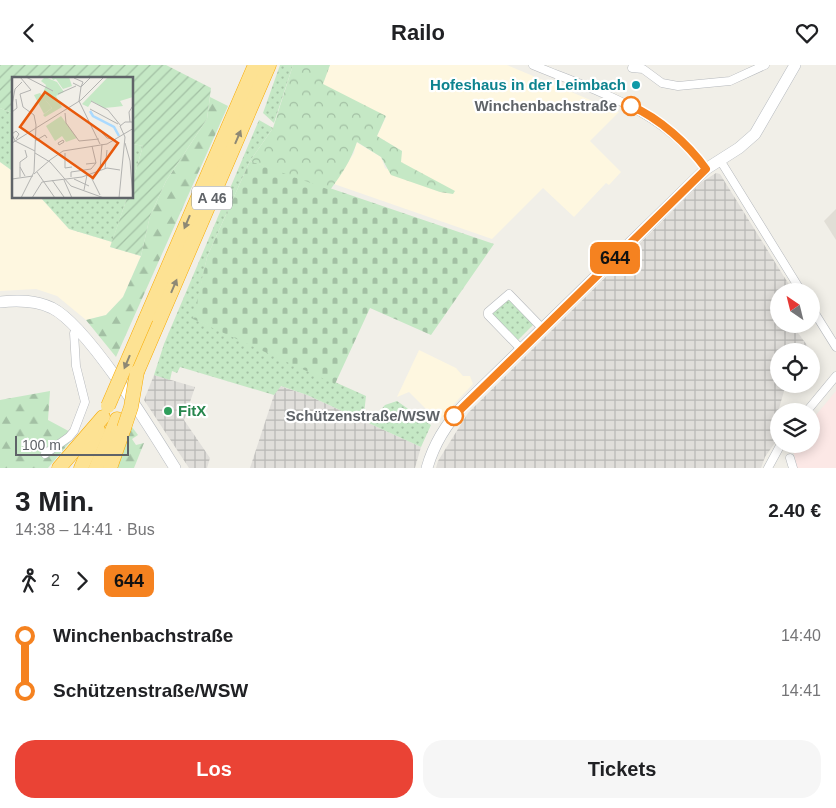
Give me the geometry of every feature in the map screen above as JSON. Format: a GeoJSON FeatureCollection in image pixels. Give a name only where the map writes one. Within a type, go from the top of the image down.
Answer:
{"type":"FeatureCollection","features":[{"type":"Feature","properties":{"kind":"highway","name":"A 46"},"geometry":{"type":"LineString","coordinates":[[96,468],[146,318],[254,65]]}},
{"type":"Feature","properties":{"kind":"highway","name":"A 46"},"geometry":{"type":"LineString","coordinates":[[82,468],[113,417],[137,372],[269,65]]}},
{"type":"Feature","properties":{"kind":"highway"},"geometry":{"type":"LineString","coordinates":[[59,468],[113,417]]}},
{"type":"Feature","properties":{"kind":"highway"},"geometry":{"type":"LineString","coordinates":[[110,468],[113,417]]}},
{"type":"Feature","properties":{"kind":"street"},"geometry":{"type":"LineString","coordinates":[[533,65],[640,110],[679,141],[706,169]]}},
{"type":"Feature","properties":{"kind":"street"},"geometry":{"type":"LineString","coordinates":[[632,68],[643,69],[662,83],[678,86],[730,81],[765,65]]}},
{"type":"Feature","properties":{"kind":"street"},"geometry":{"type":"LineString","coordinates":[[427,468],[436,443],[454,416],[706,169],[755,134],[795,65]]}},
{"type":"Feature","properties":{"kind":"street"},"geometry":{"type":"LineString","coordinates":[[720,160],[797,283]]}},
{"type":"Feature","properties":{"kind":"street"},"geometry":{"type":"LineString","coordinates":[[521,349],[488,315],[488,312],[509,294],[542,328]]}},
{"type":"Feature","properties":{"kind":"street"},"geometry":{"type":"LineString","coordinates":[[0,302],[18,300],[39,303],[64,315],[79,329],[175,468]]}},
{"type":"Feature","properties":{"kind":"street"},"geometry":{"type":"LineString","coordinates":[[820,321],[836,347]]}},
{"type":"Feature","properties":{"kind":"street"},"geometry":{"type":"LineString","coordinates":[[45,454],[74,431],[85,402],[76,366],[74,333],[79,329]]}},
{"type":"Feature","properties":{"kind":"street"},"geometry":{"type":"LineString","coordinates":[[814,403],[836,376]]}},
{"type":"Feature","properties":{"kind":"street"},"geometry":{"type":"LineString","coordinates":[[768,468],[776,453]]}},
{"type":"Feature","properties":{"kind":"street"},"geometry":{"type":"LineString","coordinates":[[790,459],[793,468]]}},
{"type":"Feature","properties":{"kind":"shaded area"},"geometry":{"type":"Polygon","coordinates":[[[330,65],[507,65],[619,112],[590,141],[621,172],[609,185],[606,183],[574,217],[543,188],[492,239],[334,184],[354,153],[356,142],[381,157],[385,168],[440,192],[400,162],[402,151],[377,136],[386,117],[322,84],[330,65]]]}},
{"type":"Feature","properties":{"kind":"shaded area"},"geometry":{"type":"Polygon","coordinates":[[[0,162],[12,171],[12,199],[42,199],[69,229],[112,242],[110,247],[141,256],[123,297],[106,315],[86,320],[57,296],[36,289],[0,291],[0,162]]]}},
{"type":"Feature","properties":{"kind":"shaded area"},"geometry":{"type":"Polygon","coordinates":[[[716,173],[720,174],[788,283],[770,283],[770,333],[798,333],[806,343],[770,343],[770,393],[783,393],[781,403],[770,403],[770,450],[761,468],[436,468],[438,461],[468,413],[702,182],[716,173]]]}},
{"type":"Feature","properties":{"kind":"shaded area"},"geometry":{"type":"Polygon","coordinates":[[[836,209],[836,240],[824,221],[836,209]]]}},
{"type":"Feature","properties":{"kind":"shaded area"},"geometry":{"type":"Polygon","coordinates":[[[419,350],[456,368],[463,376],[470,376],[473,384],[438,421],[409,392],[397,397],[419,350]]]}},
{"type":"Feature","properties":{"kind":"shaded area"},"geometry":{"type":"Polygon","coordinates":[[[154,375],[195,387],[184,420],[210,458],[207,468],[189,468],[144,400],[154,375]]]}},
{"type":"Feature","properties":{"kind":"shaded area"},"geometry":{"type":"Polygon","coordinates":[[[280,386],[307,395],[421,447],[415,468],[250,468],[274,395],[280,386]]]}},
{"type":"Feature","properties":{"kind":"shaded area"},"geometry":{"type":"Polygon","coordinates":[[[836,391],[836,468],[797,468],[794,453],[820,453],[820,410],[836,391]]]}},
{"type":"Feature","properties":{"kind":"green space"},"geometry":{"type":"Polygon","coordinates":[[[0,65],[166,65],[211,88],[207,119],[166,181],[150,216],[141,256],[110,247],[127,199],[134,199],[134,177],[143,146],[134,144],[134,77],[12,77],[12,113],[0,108],[0,65]]]}},
{"type":"Feature","properties":{"kind":"green space"},"geometry":{"type":"Polygon","coordinates":[[[280,65],[293,65],[274,123],[263,113],[280,65]]]}},
{"type":"Feature","properties":{"kind":"green space"},"geometry":{"type":"Polygon","coordinates":[[[293,65],[330,65],[323,84],[386,116],[377,136],[402,151],[401,162],[455,191],[453,194],[440,192],[391,175],[381,157],[357,142],[346,167],[330,190],[250,161],[273,128],[293,65]]]}},
{"type":"Feature","properties":{"kind":"green space"},"geometry":{"type":"Polygon","coordinates":[[[210,97],[228,106],[116,357],[86,320],[106,315],[123,297],[141,256],[150,216],[166,181],[207,119],[210,97]]]}},
{"type":"Feature","properties":{"kind":"green space"},"geometry":{"type":"Polygon","coordinates":[[[0,108],[12,113],[12,171],[0,162],[0,108]]]}},
{"type":"Feature","properties":{"kind":"green space"},"geometry":{"type":"Polygon","coordinates":[[[259,120],[273,128],[250,161],[207,257],[194,319],[366,396],[364,414],[374,418],[385,405],[397,401],[431,425],[421,447],[307,395],[281,386],[274,395],[180,367],[177,373],[172,371],[170,380],[154,375],[164,344],[259,120]]]}},
{"type":"Feature","properties":{"kind":"green space"},"geometry":{"type":"Polygon","coordinates":[[[134,144],[143,146],[134,177],[134,144]]]}},
{"type":"Feature","properties":{"kind":"green space"},"geometry":{"type":"Polygon","coordinates":[[[250,161],[494,244],[431,335],[370,308],[335,384],[193,319],[207,257],[250,161]]]}},
{"type":"Feature","properties":{"kind":"green space"},"geometry":{"type":"Polygon","coordinates":[[[42,199],[127,199],[112,242],[69,229],[42,199]]]}},
{"type":"Feature","properties":{"kind":"green space"},"geometry":{"type":"Polygon","coordinates":[[[507,297],[534,324],[517,341],[491,314],[507,297]]]}},
{"type":"Feature","properties":{"kind":"green space"},"geometry":{"type":"Polygon","coordinates":[[[50,391],[48,420],[76,435],[48,468],[0,468],[0,400],[50,391]]]}},
{"type":"Feature","properties":{"kind":"green space"},"geometry":{"type":"Polygon","coordinates":[[[132,427],[138,435],[132,439],[136,445],[144,443],[134,468],[117,468],[132,427]]]}},
{"type":"Feature","properties":{"kind":"bus line","name":"644"},"geometry":{"type":"LineString","coordinates":[[454,416],[674,198],[706,169],[698,158],[654,120],[631,106]]}},
{"type":"Feature","properties":{"kind":"place","name":"Hofeshaus in der Leimbach"},"geometry":{"type":"Point","coordinates":[636,85]}},
{"type":"Feature","properties":{"kind":"place","name":"Winchenbachstraße"},"geometry":{"type":"Point","coordinates":[631,106]}},
{"type":"Feature","properties":{"kind":"place","name":"FitX"},"geometry":{"type":"Point","coordinates":[168,411]}},
{"type":"Feature","properties":{"kind":"place","name":"Schützenstraße/WSW"},"geometry":{"type":"Point","coordinates":[454,416]}}]}
